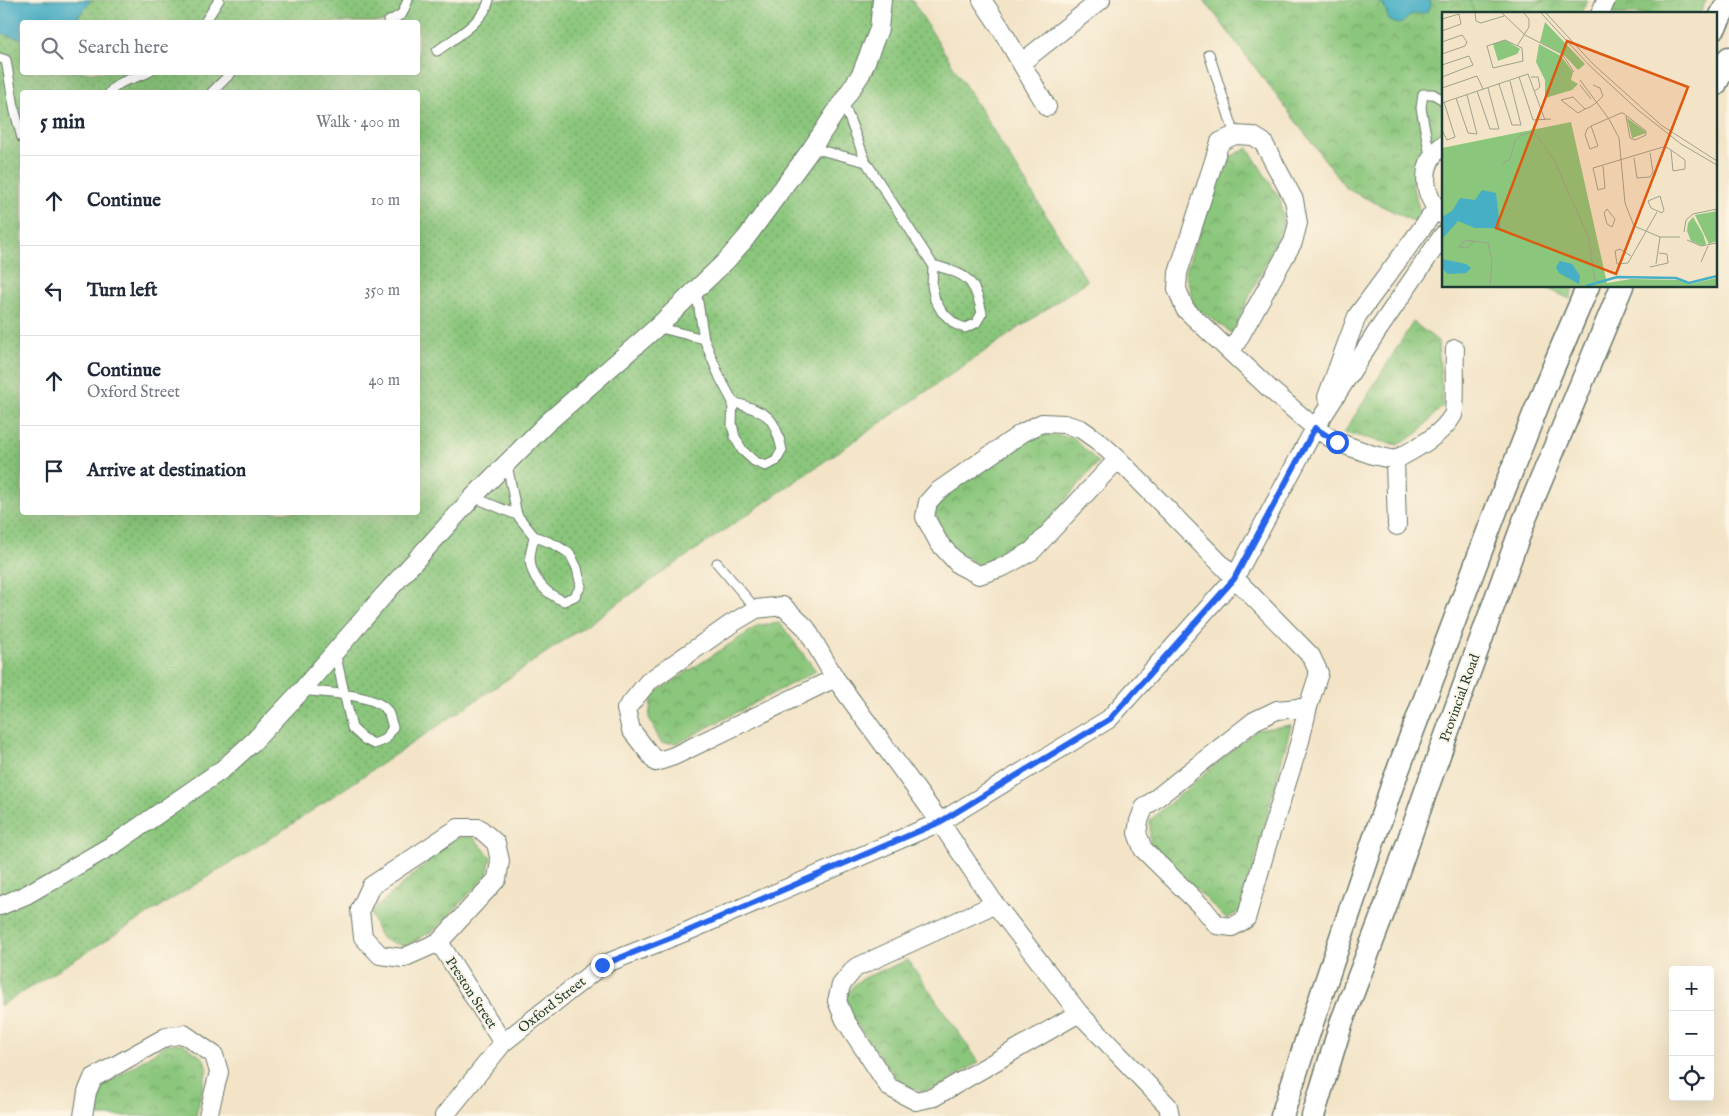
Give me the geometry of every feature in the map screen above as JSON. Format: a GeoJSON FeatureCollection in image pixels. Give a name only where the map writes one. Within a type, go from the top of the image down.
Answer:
{"type":"FeatureCollection","features":[{"type":"Feature","properties":{"kind":"street"},"geometry":{"type":"LineString","coordinates":[[0,906],[26,895],[116,843],[222,769],[302,690],[334,651],[473,497],[561,410],[657,327],[725,262],[746,238],[812,148],[861,74],[879,29],[882,0]]}},
{"type":"Feature","properties":{"kind":"street"},"geometry":{"type":"LineString","coordinates":[[982,0],[1000,26],[1047,107]]}},
{"type":"Feature","properties":{"kind":"street"},"geometry":{"type":"LineString","coordinates":[[1022,63],[1101,0]]}},
{"type":"Feature","properties":{"kind":"street"},"geometry":{"type":"LineString","coordinates":[[1601,12],[1606,0]]}},
{"type":"Feature","properties":{"kind":"street"},"geometry":{"type":"LineString","coordinates":[[1716,25],[1729,0]]}},
{"type":"Feature","properties":{"kind":"street"},"geometry":{"type":"LineString","coordinates":[[1716,83],[1729,58]]}},
{"type":"Feature","properties":{"kind":"street"},"geometry":{"type":"LineString","coordinates":[[1231,352],[1293,242],[1298,223],[1294,200],[1263,142],[1253,136],[1235,135],[1220,142],[1178,273],[1177,289],[1185,309],[1271,390],[1315,428],[1337,442],[1373,455],[1395,460],[1420,446],[1440,431],[1454,414],[1455,349]]}},
{"type":"Feature","properties":{"kind":"street"},"geometry":{"type":"LineString","coordinates":[[1315,428],[1357,316],[1439,212],[1429,197],[1425,184],[1426,171],[1431,159],[1442,146]]}},
{"type":"Feature","properties":{"kind":"street"},"geometry":{"type":"LineString","coordinates":[[1315,428],[1442,236]]}},
{"type":"Feature","properties":{"kind":"street"},"geometry":{"type":"LineString","coordinates":[[1282,1116],[1382,816],[1500,499],[1587,288]]}},
{"type":"Feature","properties":{"kind":"street","name":"Provincial Road"},"geometry":{"type":"LineString","coordinates":[[1313,1116],[1342,1021],[1385,908],[1524,521],[1621,288]]}},
{"type":"Feature","properties":{"kind":"street"},"geometry":{"type":"LineString","coordinates":[[1118,459],[1032,551],[1002,567],[980,575],[959,565],[939,543],[926,517],[928,502],[938,492],[1022,434],[1042,423],[1064,424],[1080,429],[1098,441],[1118,459],[1311,656],[1319,674],[1246,919],[1232,927],[1216,925],[1204,910],[1143,849],[1137,833],[1144,808],[1254,721],[1277,710],[1308,707]]}},
{"type":"Feature","properties":{"kind":"street","name":"Oxford Street"},"geometry":{"type":"LineString","coordinates":[[444,1116],[504,1043],[602,965],[688,931],[940,822],[1110,719],[1234,579],[1315,428]]}},
{"type":"Feature","properties":{"kind":"street"},"geometry":{"type":"LineString","coordinates":[[1395,460],[1397,526]]}},
{"type":"Feature","properties":{"kind":"street"},"geometry":{"type":"LineString","coordinates":[[835,678],[674,756],[656,762],[631,730],[626,709],[648,682],[756,609],[783,606],[806,628],[835,678],[940,822],[995,904],[1079,1013],[1168,1106],[1170,1116]]}},
{"type":"Feature","properties":{"kind":"street"},"geometry":{"type":"LineString","coordinates":[[1382,816],[1413,828]]}},
{"type":"Feature","properties":{"kind":"street"},"geometry":{"type":"LineString","coordinates":[[458,828],[479,828],[496,843],[500,861],[497,879],[438,942],[403,958],[380,955],[363,936],[360,910],[371,886],[458,828]]}},
{"type":"Feature","properties":{"kind":"street"},"geometry":{"type":"LineString","coordinates":[[995,904],[854,968],[841,985],[837,1001],[845,1020],[889,1087],[916,1102],[934,1097],[1079,1013]]}},
{"type":"Feature","properties":{"kind":"street","name":"Preston Street"},"geometry":{"type":"LineString","coordinates":[[438,942],[504,1043]]}},
{"type":"Feature","properties":{"kind":"street"},"geometry":{"type":"LineString","coordinates":[[83,1116],[93,1078],[166,1037],[184,1034],[214,1054],[219,1072],[208,1116]]}},
{"type":"Feature","properties":{"kind":"lane"},"geometry":{"type":"LineString","coordinates":[[206,20],[219,0]]}},
{"type":"Feature","properties":{"kind":"lane"},"geometry":{"type":"LineString","coordinates":[[392,20],[402,14],[408,0]]}},
{"type":"Feature","properties":{"kind":"lane"},"geometry":{"type":"LineString","coordinates":[[437,51],[472,26],[489,0]]}},
{"type":"Feature","properties":{"kind":"lane"},"geometry":{"type":"LineString","coordinates":[[1209,54],[1235,135]]}},
{"type":"Feature","properties":{"kind":"lane"},"geometry":{"type":"LineString","coordinates":[[0,58],[6,60],[20,131]]}},
{"type":"Feature","properties":{"kind":"lane"},"geometry":{"type":"LineString","coordinates":[[112,90],[128,79],[141,75]]}},
{"type":"Feature","properties":{"kind":"lane"},"geometry":{"type":"LineString","coordinates":[[214,90],[229,75]]}},
{"type":"Feature","properties":{"kind":"lane"},"geometry":{"type":"LineString","coordinates":[[1431,159],[1421,108],[1423,94],[1433,94],[1442,99]]}},
{"type":"Feature","properties":{"kind":"lane"},"geometry":{"type":"LineString","coordinates":[[843,102],[866,162],[933,264],[932,286],[942,312],[954,324],[965,328],[976,323],[982,313],[978,294],[971,281],[957,272],[933,264]]}},
{"type":"Feature","properties":{"kind":"lane"},"geometry":{"type":"LineString","coordinates":[[812,148],[866,162]]}},
{"type":"Feature","properties":{"kind":"lane"},"geometry":{"type":"LineString","coordinates":[[696,290],[704,339],[720,378],[733,402],[732,424],[735,437],[742,450],[754,461],[765,466],[776,461],[782,450],[778,432],[771,419],[757,410],[733,402]]}},
{"type":"Feature","properties":{"kind":"lane"},"geometry":{"type":"LineString","coordinates":[[657,327],[704,339]]}},
{"type":"Feature","properties":{"kind":"lane"},"geometry":{"type":"LineString","coordinates":[[507,464],[517,515],[534,536],[556,545],[570,554],[577,568],[581,586],[575,596],[564,601],[553,597],[541,585],[534,573],[530,560],[534,536]]}},
{"type":"Feature","properties":{"kind":"lane"},"geometry":{"type":"LineString","coordinates":[[473,497],[517,515]]}},
{"type":"Feature","properties":{"kind":"lane"},"geometry":{"type":"LineString","coordinates":[[717,563],[756,609]]}},
{"type":"Feature","properties":{"kind":"lane"},"geometry":{"type":"LineString","coordinates":[[302,690],[344,695],[364,697],[373,701],[388,710],[393,727],[386,739],[374,744],[364,739],[352,728],[344,695],[334,651]]}},
{"type":"Feature","properties":{"kind":"green space"},"geometry":{"type":"Polygon","coordinates":[[[0,0],[912,0],[1087,281],[512,676],[280,832],[0,1006],[0,0]]]}},
{"type":"Feature","properties":{"kind":"green space"},"geometry":{"type":"Polygon","coordinates":[[[1204,0],[1588,0],[1581,12],[1442,12],[1442,140],[1424,152],[1412,184],[1421,216],[1419,224],[1347,189],[1204,0]]]}},
{"type":"Feature","properties":{"kind":"green space"},"geometry":{"type":"Polygon","coordinates":[[[1469,0],[1544,1],[1517,12],[1474,12],[1469,0]]]}},
{"type":"Feature","properties":{"kind":"green space"},"geometry":{"type":"Polygon","coordinates":[[[1618,0],[1706,0],[1701,12],[1611,12],[1618,0]]]}},
{"type":"Feature","properties":{"kind":"green space"},"geometry":{"type":"Polygon","coordinates":[[[1248,148],[1281,201],[1283,226],[1232,333],[1195,307],[1185,272],[1226,159],[1248,148]]]}},
{"type":"Feature","properties":{"kind":"green space"},"geometry":{"type":"Polygon","coordinates":[[[1546,288],[1573,288],[1570,299],[1546,288]]]}},
{"type":"Feature","properties":{"kind":"green space"},"geometry":{"type":"Polygon","coordinates":[[[1413,322],[1438,341],[1443,405],[1418,433],[1398,445],[1344,433],[1413,322]]]}},
{"type":"Feature","properties":{"kind":"green space"},"geometry":{"type":"Polygon","coordinates":[[[1040,434],[1073,437],[1098,462],[1027,545],[983,568],[944,544],[935,512],[941,495],[1040,434]]]}},
{"type":"Feature","properties":{"kind":"green space"},"geometry":{"type":"Polygon","coordinates":[[[780,623],[816,671],[678,743],[661,743],[649,718],[652,695],[759,625],[780,623]]]}},
{"type":"Feature","properties":{"kind":"green space"},"geometry":{"type":"Polygon","coordinates":[[[1291,725],[1242,910],[1226,919],[1150,843],[1150,820],[1256,730],[1291,725]]]}},
{"type":"Feature","properties":{"kind":"green space"},"geometry":{"type":"Polygon","coordinates":[[[456,837],[473,837],[491,857],[487,875],[436,929],[406,946],[385,940],[378,933],[371,912],[456,837]]]}},
{"type":"Feature","properties":{"kind":"green space"},"geometry":{"type":"Polygon","coordinates":[[[908,960],[979,1062],[936,1089],[920,1091],[900,1083],[850,1015],[846,997],[853,986],[861,979],[908,960]]]}},
{"type":"Feature","properties":{"kind":"green space"},"geometry":{"type":"Polygon","coordinates":[[[182,1043],[204,1059],[207,1068],[196,1116],[99,1116],[98,1089],[168,1044],[182,1043]]]}},
{"type":"Feature","properties":{"kind":"water"},"geometry":{"type":"Polygon","coordinates":[[[0,0],[91,0],[76,20],[20,20],[20,38],[0,32],[0,0]]]}},
{"type":"Feature","properties":{"kind":"water"},"geometry":{"type":"Polygon","coordinates":[[[1375,0],[1430,0],[1431,6],[1427,12],[1414,14],[1398,24],[1389,20],[1384,5],[1375,0]]]}},
{"type":"Feature","properties":{"kind":"route"},"geometry":{"type":"LineString","coordinates":[[602,965],[688,931],[940,822],[1110,719],[1234,579],[1315,428],[1337,442]]}}]}
